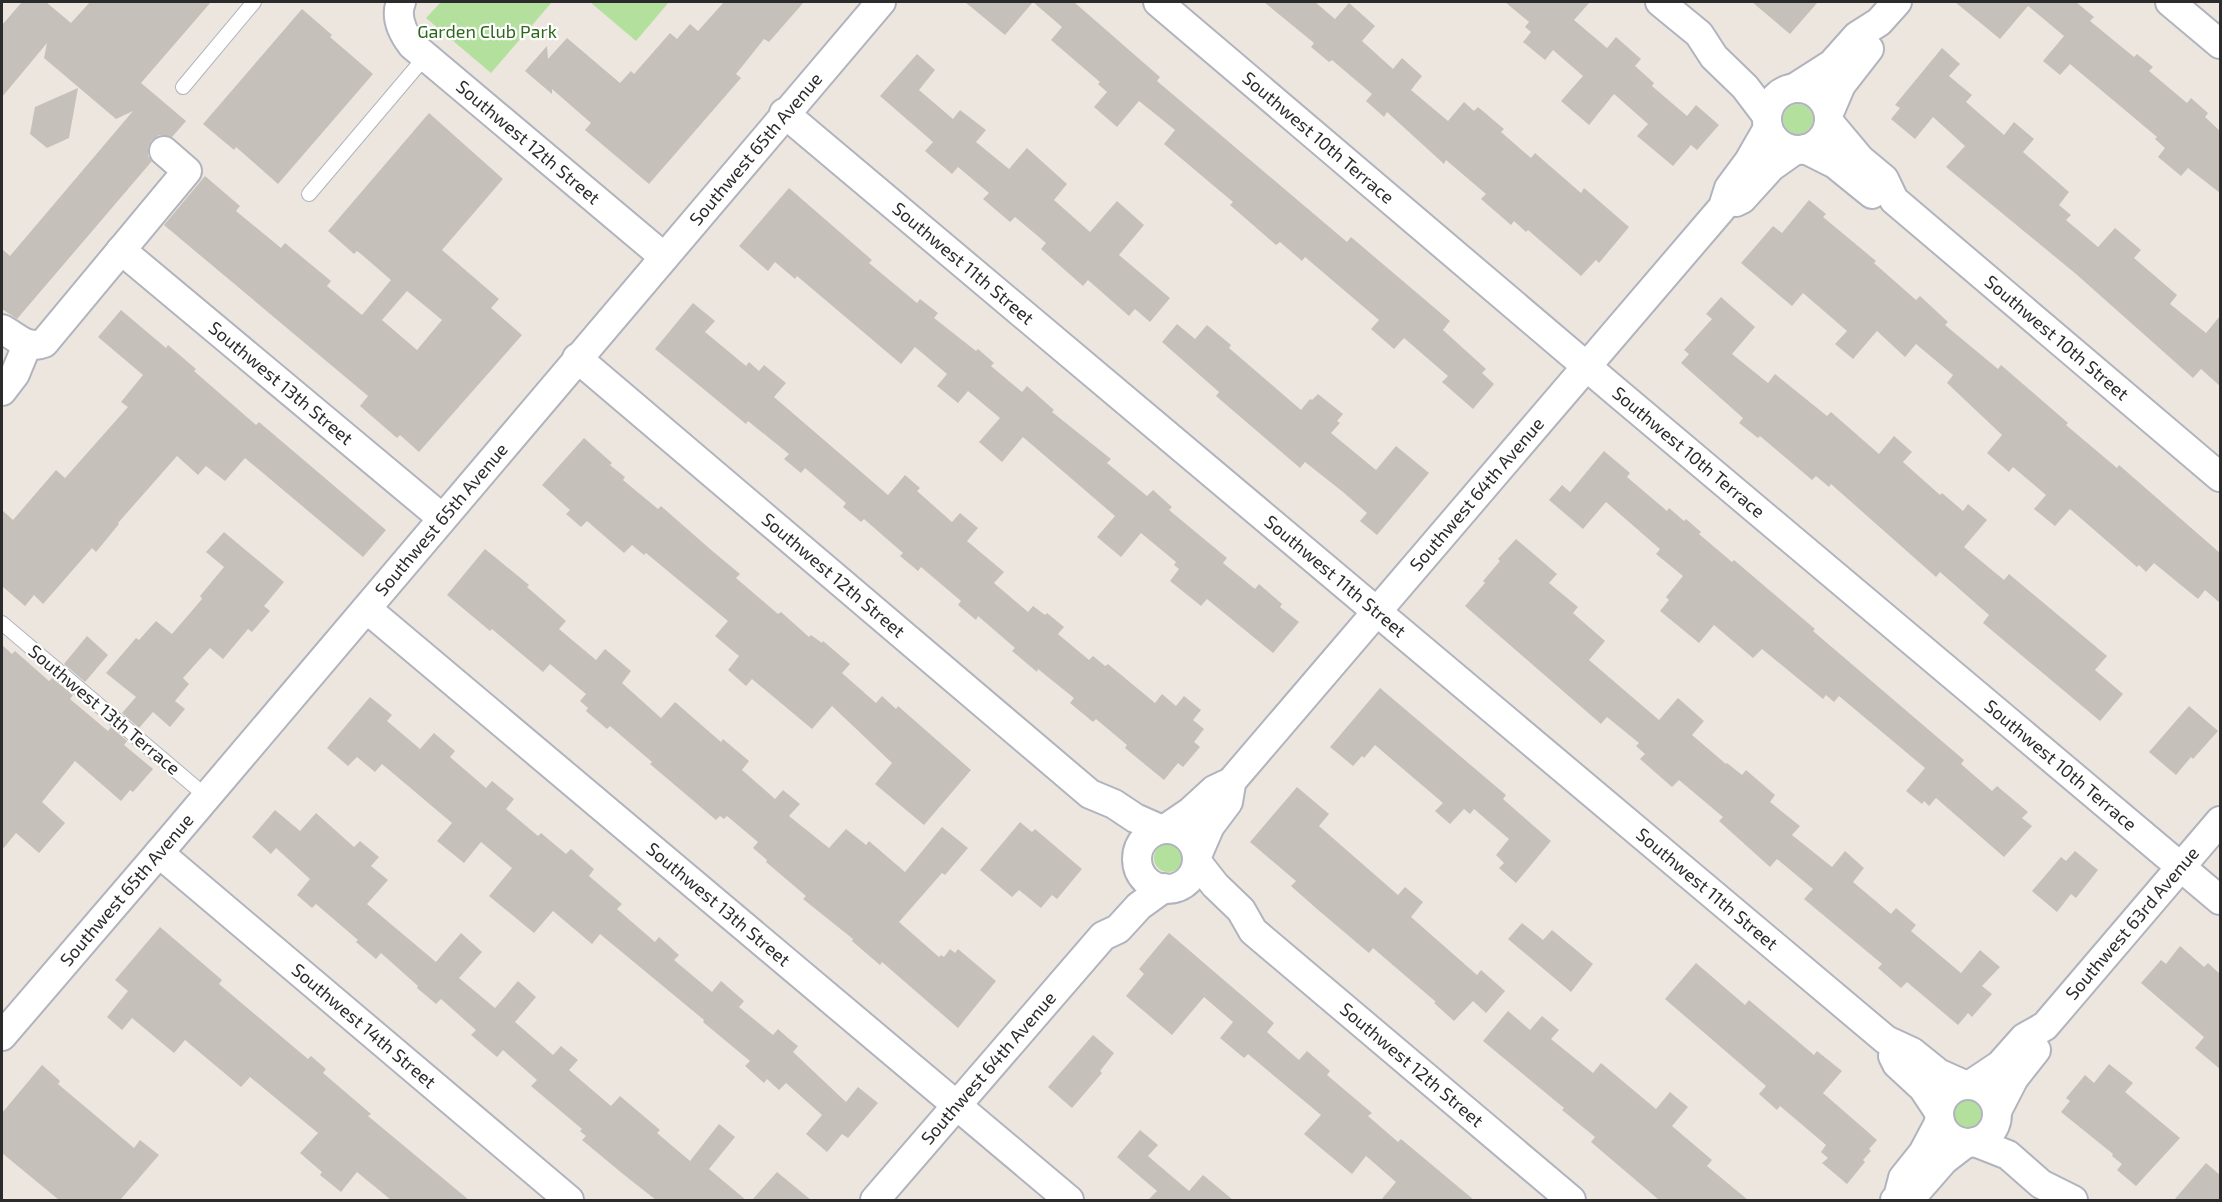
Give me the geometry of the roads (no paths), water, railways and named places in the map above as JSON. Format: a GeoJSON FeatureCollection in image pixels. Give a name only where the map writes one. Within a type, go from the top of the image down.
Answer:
{"type":"FeatureCollection","features":[{"type":"Feature","properties":{"kind":"street","name":"Southwest 65th Avenue"},"geometry":{"type":"LineString","coordinates":[[2,1036],[881,2]]}},
{"type":"Feature","properties":{"kind":"street","name":"Southwest 10th Terrace"},"geometry":{"type":"LineString","coordinates":[[1158,2],[2220,900]]}},
{"type":"Feature","properties":{"kind":"street"},"geometry":{"type":"LineString","coordinates":[[1660,2],[1699,34],[1714,57],[1745,87],[1768,122],[1778,143],[1800,149],[1821,140],[1826,132],[1841,85],[1869,48],[1888,12]]}},
{"type":"Feature","properties":{"kind":"street"},"geometry":{"type":"LineString","coordinates":[[2170,2],[2220,44]]}},
{"type":"Feature","properties":{"kind":"street","name":"Southwest 12th Street"},"geometry":{"type":"LineString","coordinates":[[400,12],[404,34],[425,57],[664,257]]}},
{"type":"Feature","properties":{"kind":"street"},"geometry":{"type":"LineString","coordinates":[[1768,122],[1774,99],[1824,71],[1841,56],[1857,36],[1888,12]]}},
{"type":"Feature","properties":{"kind":"street"},"geometry":{"type":"LineString","coordinates":[[1699,34],[1725,44],[1764,77],[1794,88],[1805,88],[1821,97],[1829,118]]}},
{"type":"Feature","properties":{"kind":"street","name":"Southwest 11th Street"},"geometry":{"type":"LineString","coordinates":[[784,114],[1886,1040],[1912,1052],[1938,1073],[1967,1085]]}},
{"type":"Feature","properties":{"kind":"street","name":"Southwest 10th Street"},"geometry":{"type":"LineString","coordinates":[[1829,118],[1860,159],[1884,179],[1894,200],[2220,477]]}},
{"type":"Feature","properties":{"kind":"street","name":"Southwest 64th Avenue"},"geometry":{"type":"LineString","coordinates":[[1163,829],[1190,813],[1214,790],[1231,782],[1723,207],[1729,188],[1749,161],[1768,122]]}},
{"type":"Feature","properties":{"kind":"street","name":"Southwest 64th Avenue"},"geometry":{"type":"LineString","coordinates":[[1723,207],[1742,200],[1771,167],[1800,149]]}},
{"type":"Feature","properties":{"kind":"street","name":"Southwest 10th Street"},"geometry":{"type":"LineString","coordinates":[[1800,149],[1835,164],[1871,194],[1894,200]]}},
{"type":"Feature","properties":{"kind":"street"},"geometry":{"type":"LineString","coordinates":[[2,329],[27,345],[36,347],[44,343],[187,171],[164,151]]}},
{"type":"Feature","properties":{"kind":"street","name":"Southwest 13th Street"},"geometry":{"type":"LineString","coordinates":[[121,250],[442,518]]}},
{"type":"Feature","properties":{"kind":"street"},"geometry":{"type":"LineString","coordinates":[[2,391],[15,374],[27,345]]}},
{"type":"Feature","properties":{"kind":"street","name":"Southwest 12th Street"},"geometry":{"type":"LineString","coordinates":[[577,358],[1090,794],[1114,804],[1135,818],[1163,829]]}},
{"type":"Feature","properties":{"kind":"street","name":"Southwest 13th Street"},"geometry":{"type":"LineString","coordinates":[[367,609],[1069,1200]]}},
{"type":"Feature","properties":{"kind":"street","name":"Southwest 64th Avenue"},"geometry":{"type":"LineString","coordinates":[[1197,859],[1210,826],[1228,802],[1231,782]]}},
{"type":"Feature","properties":{"kind":"street","name":"Southwest 12th Street"},"geometry":{"type":"LineString","coordinates":[[1090,794],[1100,813],[1116,826],[1138,859]]}},
{"type":"Feature","properties":{"kind":"street","name":"Southwest 63rd Avenue"},"geometry":{"type":"LineString","coordinates":[[1967,1085],[2000,1065],[2024,1038],[2045,1026],[2220,821]]}},
{"type":"Feature","properties":{"kind":"street"},"geometry":{"type":"LineString","coordinates":[[1163,829],[1177,830],[1187,836],[1194,845],[1197,859],[1191,878],[1183,884],[1169,888],[1155,886],[1147,880],[1138,859],[1145,838],[1163,829]]}},
{"type":"Feature","properties":{"kind":"street","name":"Southwest 14th Street"},"geometry":{"type":"LineString","coordinates":[[159,853],[569,1200]]}},
{"type":"Feature","properties":{"kind":"street","name":"Southwest 64th Avenue"},"geometry":{"type":"LineString","coordinates":[[1103,936],[1105,916],[1123,895],[1138,859]]}},
{"type":"Feature","properties":{"kind":"street","name":"Southwest 12th Street"},"geometry":{"type":"LineString","coordinates":[[1197,859],[1220,890],[1241,910],[1253,931],[1571,1200]]}},
{"type":"Feature","properties":{"kind":"street","name":"Southwest 64th Avenue"},"geometry":{"type":"LineString","coordinates":[[875,1200],[1103,936],[1118,929],[1139,906],[1169,888]]}},
{"type":"Feature","properties":{"kind":"street","name":"Southwest 12th Street"},"geometry":{"type":"LineString","coordinates":[[1169,888],[1204,901],[1230,924],[1253,931]]}},
{"type":"Feature","properties":{"kind":"street","name":"Southwest 63rd Avenue"},"geometry":{"type":"LineString","coordinates":[[1997,1114],[2014,1078],[2037,1050],[2045,1026]]}},
{"type":"Feature","properties":{"kind":"street","name":"Southwest 11th Street"},"geometry":{"type":"LineString","coordinates":[[1886,1040],[1897,1064],[1923,1088],[1939,1117]]}},
{"type":"Feature","properties":{"kind":"street"},"geometry":{"type":"LineString","coordinates":[[1896,1199],[1903,1178],[1923,1153],[1939,1117],[1944,1097],[1957,1087],[1967,1085],[1980,1088],[1988,1093],[1994,1101],[1997,1114],[2017,1141],[2050,1172],[2073,1200]]}},
{"type":"Feature","properties":{"kind":"street"},"geometry":{"type":"LineString","coordinates":[[1896,1199],[1916,1192],[1944,1160],[1971,1142],[1990,1133],[1997,1114]]}},
{"type":"Feature","properties":{"kind":"street"},"geometry":{"type":"LineString","coordinates":[[1939,1117],[1943,1129],[1950,1136],[2008,1155],[2041,1184],[2073,1200]]}},
{"type":"Feature","properties":{"kind":"lane"},"geometry":{"type":"LineString","coordinates":[[183,87],[254,2]]}},
{"type":"Feature","properties":{"kind":"lane"},"geometry":{"type":"LineString","coordinates":[[309,194],[425,57]]}},
{"type":"Feature","properties":{"kind":"lane","name":"Southwest 13th Terrace"},"geometry":{"type":"LineString","coordinates":[[2,624],[207,797]]}},
{"type":"Feature","properties":{"kind":"park label","name":"Garden Club Park"},"geometry":{"type":"Point","coordinates":[487,32]}}]}
